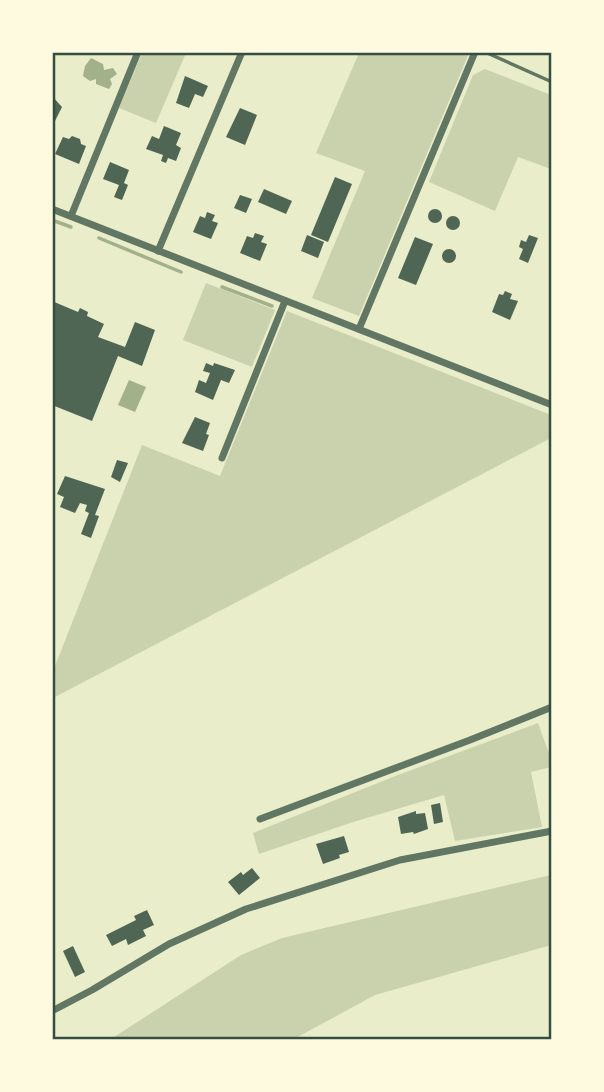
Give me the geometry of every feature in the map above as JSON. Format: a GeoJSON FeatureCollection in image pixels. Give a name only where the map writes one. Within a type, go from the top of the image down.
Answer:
{"type":"FeatureCollection","features":[{"type":"Feature","properties":{"kind":"street"},"geometry":{"type":"LineString","coordinates":[[71,216],[138,52]]}},
{"type":"Feature","properties":{"kind":"street"},"geometry":{"type":"LineString","coordinates":[[158,251],[242,52]]}},
{"type":"Feature","properties":{"kind":"street"},"geometry":{"type":"LineString","coordinates":[[359,330],[475,52]]}},
{"type":"Feature","properties":{"kind":"street"},"geometry":{"type":"LineString","coordinates":[[52,209],[551,405]]}},
{"type":"Feature","properties":{"kind":"street"},"geometry":{"type":"LineString","coordinates":[[222,458],[285,301]]}},
{"type":"Feature","properties":{"kind":"street"},"geometry":{"type":"LineString","coordinates":[[260,819],[551,707]]}},
{"type":"Feature","properties":{"kind":"street"},"geometry":{"type":"LineString","coordinates":[[52,1012],[169,944],[246,909],[400,860],[551,831]]}},
{"type":"Feature","properties":{"kind":"lane"},"geometry":{"type":"LineString","coordinates":[[485,52],[551,82]]}},
{"type":"Feature","properties":{"kind":"shaded area"},"geometry":{"type":"Polygon","coordinates":[[[142,53],[186,53],[156,123],[119,108],[142,53]]]}},
{"type":"Feature","properties":{"kind":"shaded area"},"geometry":{"type":"Polygon","coordinates":[[[359,53],[469,53],[359,316],[312,298],[365,171],[316,153],[359,53]]]}},
{"type":"Feature","properties":{"kind":"shaded area"},"geometry":{"type":"Polygon","coordinates":[[[91,58],[103,64],[104,70],[113,68],[117,74],[110,79],[112,84],[109,89],[96,84],[96,79],[90,81],[83,76],[85,66],[91,58]]]}},
{"type":"Feature","properties":{"kind":"shaded area"},"geometry":{"type":"Polygon","coordinates":[[[485,69],[551,95],[551,169],[518,157],[495,211],[429,182],[473,75],[485,69]]]}},
{"type":"Feature","properties":{"kind":"shaded area"},"geometry":{"type":"Polygon","coordinates":[[[206,283],[275,310],[252,367],[183,340],[206,283]]]}},
{"type":"Feature","properties":{"kind":"shaded area"},"geometry":{"type":"Polygon","coordinates":[[[287,311],[551,415],[551,438],[53,698],[53,671],[142,445],[220,476],[287,311]]]}},
{"type":"Feature","properties":{"kind":"shaded area"},"geometry":{"type":"Polygon","coordinates":[[[129,380],[146,387],[135,412],[118,405],[129,380]]]}},
{"type":"Feature","properties":{"kind":"shaded area"},"geometry":{"type":"Polygon","coordinates":[[[538,723],[551,759],[551,767],[531,772],[542,827],[455,841],[444,795],[259,854],[253,833],[538,723]]]}},
{"type":"Feature","properties":{"kind":"shaded area"},"geometry":{"type":"Polygon","coordinates":[[[551,875],[551,945],[375,995],[294,1039],[111,1039],[241,955],[282,938],[551,875]]]}},
{"type":"Feature","properties":{"kind":"building"},"geometry":{"type":"Polygon","coordinates":[[[185,76],[208,86],[203,97],[195,94],[189,108],[176,103],[185,76]]]}},
{"type":"Feature","properties":{"kind":"building"},"geometry":{"type":"Polygon","coordinates":[[[52,96],[62,107],[52,127],[52,96]]]}},
{"type":"Feature","properties":{"kind":"building"},"geometry":{"type":"Polygon","coordinates":[[[240,108],[257,115],[245,145],[226,137],[240,108]]]}},
{"type":"Feature","properties":{"kind":"building"},"geometry":{"type":"Polygon","coordinates":[[[164,126],[181,133],[176,145],[181,148],[176,161],[168,158],[166,163],[161,161],[163,155],[146,149],[152,136],[159,139],[164,126]]]}},
{"type":"Feature","properties":{"kind":"building"},"geometry":{"type":"Polygon","coordinates":[[[72,136],[80,139],[81,144],[86,146],[79,164],[55,154],[63,137],[69,139],[72,136]]]}},
{"type":"Feature","properties":{"kind":"building"},"geometry":{"type":"Polygon","coordinates":[[[110,162],[129,170],[124,183],[128,185],[122,200],[114,197],[119,185],[103,179],[110,162]]]}},
{"type":"Feature","properties":{"kind":"building"},"geometry":{"type":"Polygon","coordinates":[[[335,177],[352,184],[328,242],[311,235],[335,177]]]}},
{"type":"Feature","properties":{"kind":"building"},"geometry":{"type":"Polygon","coordinates":[[[264,189],[292,201],[286,214],[258,202],[264,189]]]}},
{"type":"Feature","properties":{"kind":"building"},"geometry":{"type":"Polygon","coordinates":[[[240,195],[252,199],[246,213],[234,208],[240,195]]]}},
{"type":"Feature","properties":{"kind":"building"},"geometry":{"type":"Polygon","coordinates":[[[432,209],[438,209],[442,216],[438,223],[432,223],[428,219],[428,213],[432,209]]]}},
{"type":"Feature","properties":{"kind":"building"},"geometry":{"type":"Polygon","coordinates":[[[207,212],[215,215],[212,221],[218,223],[211,239],[193,232],[200,216],[205,218],[207,212]]]}},
{"type":"Feature","properties":{"kind":"building"},"geometry":{"type":"Polygon","coordinates":[[[450,216],[456,216],[460,223],[456,230],[450,230],[446,226],[446,220],[450,216]]]}},
{"type":"Feature","properties":{"kind":"building"},"geometry":{"type":"Polygon","coordinates":[[[255,233],[264,236],[261,242],[267,244],[260,261],[240,253],[247,236],[253,238],[255,233]]]}},
{"type":"Feature","properties":{"kind":"building"},"geometry":{"type":"Polygon","coordinates":[[[307,235],[324,242],[318,258],[301,251],[307,235]]]}},
{"type":"Feature","properties":{"kind":"building"},"geometry":{"type":"Polygon","coordinates":[[[529,235],[538,238],[528,263],[519,259],[523,249],[519,247],[521,240],[526,242],[529,235]]]}},
{"type":"Feature","properties":{"kind":"building"},"geometry":{"type":"Polygon","coordinates":[[[415,237],[433,244],[416,285],[398,278],[415,237]]]}},
{"type":"Feature","properties":{"kind":"building"},"geometry":{"type":"Polygon","coordinates":[[[446,249],[452,249],[456,256],[452,263],[446,263],[442,259],[442,253],[446,249]]]}},
{"type":"Feature","properties":{"kind":"building"},"geometry":{"type":"Polygon","coordinates":[[[505,291],[512,294],[510,299],[518,301],[510,320],[492,312],[499,294],[503,295],[505,291]]]}},
{"type":"Feature","properties":{"kind":"building"},"geometry":{"type":"Polygon","coordinates":[[[52,301],[78,312],[80,308],[88,312],[87,316],[104,324],[98,337],[125,347],[135,322],[155,330],[142,366],[118,356],[92,421],[52,405],[52,301]]]}},
{"type":"Feature","properties":{"kind":"building"},"geometry":{"type":"Polygon","coordinates":[[[206,363],[235,370],[229,383],[221,380],[213,400],[195,392],[199,380],[206,383],[210,373],[203,371],[206,363]]]}},
{"type":"Feature","properties":{"kind":"building"},"geometry":{"type":"Polygon","coordinates":[[[195,417],[210,423],[203,451],[182,443],[195,417]]]}},
{"type":"Feature","properties":{"kind":"building"},"geometry":{"type":"Polygon","coordinates":[[[117,460],[128,463],[120,482],[111,477],[117,460]]]}},
{"type":"Feature","properties":{"kind":"building"},"geometry":{"type":"Polygon","coordinates":[[[65,476],[105,489],[95,515],[99,516],[91,538],[81,534],[89,513],[85,511],[87,505],[80,503],[75,513],[60,507],[64,497],[57,494],[65,476]]]}},
{"type":"Feature","properties":{"kind":"building"},"geometry":{"type":"Polygon","coordinates":[[[440,803],[443,822],[434,824],[431,805],[440,803]]]}},
{"type":"Feature","properties":{"kind":"building"},"geometry":{"type":"Polygon","coordinates":[[[416,811],[416,814],[425,813],[428,829],[414,834],[401,834],[398,817],[416,811]]]}},
{"type":"Feature","properties":{"kind":"building"},"geometry":{"type":"Polygon","coordinates":[[[344,836],[349,852],[323,864],[316,844],[344,836]]]}},
{"type":"Feature","properties":{"kind":"building"},"geometry":{"type":"Polygon","coordinates":[[[252,868],[260,878],[239,895],[228,882],[252,868]]]}},
{"type":"Feature","properties":{"kind":"building"},"geometry":{"type":"Polygon","coordinates":[[[147,910],[154,925],[143,930],[146,936],[128,945],[126,939],[112,946],[106,935],[136,920],[134,916],[147,910]]]}},
{"type":"Feature","properties":{"kind":"building"},"geometry":{"type":"Polygon","coordinates":[[[73,946],[85,972],[75,977],[63,951],[73,946]]]}},
{"type":"Feature","properties":{"kind":"waterway"},"geometry":{"type":"LineString","coordinates":[[52,220],[71,227]]}},
{"type":"Feature","properties":{"kind":"waterway"},"geometry":{"type":"LineString","coordinates":[[99,238],[181,272]]}},
{"type":"Feature","properties":{"kind":"waterway"},"geometry":{"type":"LineString","coordinates":[[222,287],[272,306]]}}]}
